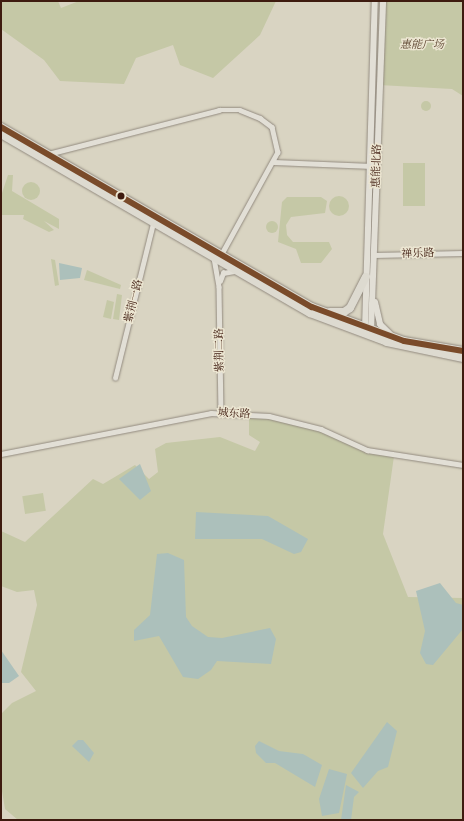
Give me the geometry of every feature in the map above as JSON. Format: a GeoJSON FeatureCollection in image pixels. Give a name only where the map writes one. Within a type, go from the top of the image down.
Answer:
{"type":"FeatureCollection","features":[{"type":"Feature","properties":{"kind":"highway"},"geometry":{"type":"LineString","coordinates":[[1,127],[324,312],[368,330],[404,341],[463,351]]}},
{"type":"Feature","properties":{"kind":"highway"},"geometry":{"type":"LineString","coordinates":[[1,134],[310,313],[371,337],[463,358]]}},
{"type":"Feature","properties":{"kind":"highway"},"geometry":{"type":"LineString","coordinates":[[324,312],[338,313],[350,308],[370,279]]}},
{"type":"Feature","properties":{"kind":"street","name":"惠能北路"},"geometry":{"type":"LineString","coordinates":[[368,330],[370,279],[370,166],[375,1]]}},
{"type":"Feature","properties":{"kind":"street","name":"惠能北路"},"geometry":{"type":"LineString","coordinates":[[370,279],[374,255],[383,1]]}},
{"type":"Feature","properties":{"kind":"street"},"geometry":{"type":"LineString","coordinates":[[48,154],[229,109],[260,118],[272,128],[278,144],[274,162],[222,254]]}},
{"type":"Feature","properties":{"kind":"street"},"geometry":{"type":"LineString","coordinates":[[274,162],[377,166]]}},
{"type":"Feature","properties":{"kind":"street","name":"紫荆一路"},"geometry":{"type":"LineString","coordinates":[[115,378],[153,223]]}},
{"type":"Feature","properties":{"kind":"street","name":"禅乐路"},"geometry":{"type":"LineString","coordinates":[[374,255],[463,253]]}},
{"type":"Feature","properties":{"kind":"street","name":"紫荆二路"},"geometry":{"type":"LineString","coordinates":[[212,257],[219,287],[221,414]]}},
{"type":"Feature","properties":{"kind":"street"},"geometry":{"type":"LineString","coordinates":[[219,287],[223,273],[238,272]]}},
{"type":"Feature","properties":{"kind":"street"},"geometry":{"type":"LineString","coordinates":[[370,279],[380,324],[390,335],[404,341]]}},
{"type":"Feature","properties":{"kind":"street","name":"城东路"},"geometry":{"type":"LineString","coordinates":[[1,454],[221,414],[269,416],[320,430],[360,448],[394,456],[463,465]]}},
{"type":"Feature","properties":{"kind":"green space"},"geometry":{"type":"Polygon","coordinates":[[[1,1],[58,1],[61,8],[79,1],[276,1],[260,35],[213,78],[180,65],[173,45],[136,58],[124,84],[60,81],[44,60],[1,29],[1,1]]]}},
{"type":"Feature","properties":{"kind":"green space","name":"惠能广场"},"geometry":{"type":"Polygon","coordinates":[[[383,1],[463,1],[463,96],[452,89],[379,85],[383,1]]]}},
{"type":"Feature","properties":{"kind":"green space"},"geometry":{"type":"Polygon","coordinates":[[[424,101],[428,101],[430,102],[430,110],[424,111],[421,108],[421,104],[424,101]]]}},
{"type":"Feature","properties":{"kind":"green space"},"geometry":{"type":"Polygon","coordinates":[[[403,163],[425,163],[425,206],[403,206],[403,163]]]}},
{"type":"Feature","properties":{"kind":"green space"},"geometry":{"type":"Polygon","coordinates":[[[8,175],[13,175],[12,191],[59,219],[59,229],[44,221],[54,230],[49,232],[23,219],[24,215],[1,215],[1,196],[8,175]]]}},
{"type":"Feature","properties":{"kind":"green space"},"geometry":{"type":"Polygon","coordinates":[[[31,182],[37,185],[40,191],[37,197],[31,200],[25,197],[22,191],[25,185],[31,182]]]}},
{"type":"Feature","properties":{"kind":"green space"},"geometry":{"type":"Polygon","coordinates":[[[339,196],[346,199],[349,206],[346,213],[339,216],[332,213],[329,206],[332,199],[339,196]]]}},
{"type":"Feature","properties":{"kind":"green space"},"geometry":{"type":"Polygon","coordinates":[[[287,197],[321,197],[327,201],[325,213],[291,217],[286,225],[287,235],[293,242],[329,242],[332,249],[321,263],[301,263],[296,249],[278,242],[282,202],[287,197]]]}},
{"type":"Feature","properties":{"kind":"green space"},"geometry":{"type":"Polygon","coordinates":[[[270,221],[274,221],[278,227],[274,233],[270,233],[266,229],[266,225],[270,221]]]}},
{"type":"Feature","properties":{"kind":"green space"},"geometry":{"type":"Polygon","coordinates":[[[51,259],[55,260],[59,285],[55,286],[51,259]]]}},
{"type":"Feature","properties":{"kind":"green space"},"geometry":{"type":"Polygon","coordinates":[[[87,270],[121,285],[120,289],[84,280],[87,270]]]}},
{"type":"Feature","properties":{"kind":"green space"},"geometry":{"type":"Polygon","coordinates":[[[117,294],[122,295],[119,320],[113,319],[117,294]]]}},
{"type":"Feature","properties":{"kind":"green space"},"geometry":{"type":"Polygon","coordinates":[[[107,300],[114,302],[111,319],[103,317],[107,300]]]}},
{"type":"Feature","properties":{"kind":"green space"},"geometry":{"type":"Polygon","coordinates":[[[249,415],[269,416],[321,429],[360,448],[394,456],[383,534],[408,597],[463,598],[463,820],[18,820],[5,809],[1,785],[1,714],[12,703],[36,691],[21,672],[37,605],[34,590],[17,592],[1,586],[1,531],[25,542],[93,479],[103,484],[135,465],[149,479],[158,472],[155,449],[166,443],[220,437],[255,451],[260,442],[249,435],[249,415]]]}},
{"type":"Feature","properties":{"kind":"green space"},"geometry":{"type":"Polygon","coordinates":[[[43,493],[46,511],[25,514],[22,496],[43,493]]]}},
{"type":"Feature","properties":{"kind":"shaded area"},"geometry":{"type":"Polygon","coordinates":[[[59,263],[82,268],[80,278],[60,280],[59,263]]]}},
{"type":"Feature","properties":{"kind":"shaded area"},"geometry":{"type":"Polygon","coordinates":[[[140,464],[151,491],[140,500],[119,479],[140,464]]]}},
{"type":"Feature","properties":{"kind":"shaded area"},"geometry":{"type":"Polygon","coordinates":[[[196,512],[268,516],[308,539],[301,552],[294,554],[262,539],[195,539],[196,512]]]}},
{"type":"Feature","properties":{"kind":"shaded area"},"geometry":{"type":"Polygon","coordinates":[[[168,553],[184,560],[186,617],[192,626],[208,637],[222,638],[270,628],[276,639],[271,664],[217,661],[211,670],[198,679],[183,677],[159,636],[134,641],[134,630],[150,615],[157,554],[168,553]]]}},
{"type":"Feature","properties":{"kind":"shaded area"},"geometry":{"type":"Polygon","coordinates":[[[440,583],[456,603],[463,605],[463,629],[433,665],[426,664],[420,653],[425,631],[416,591],[440,583]]]}},
{"type":"Feature","properties":{"kind":"shaded area"},"geometry":{"type":"Polygon","coordinates":[[[1,650],[19,676],[9,683],[1,683],[1,650]]]}},
{"type":"Feature","properties":{"kind":"shaded area"},"geometry":{"type":"Polygon","coordinates":[[[387,722],[397,731],[388,767],[378,771],[363,788],[351,773],[387,722]]]}},
{"type":"Feature","properties":{"kind":"shaded area"},"geometry":{"type":"Polygon","coordinates":[[[78,740],[83,740],[94,753],[89,762],[72,746],[78,740]]]}},
{"type":"Feature","properties":{"kind":"shaded area"},"geometry":{"type":"Polygon","coordinates":[[[259,741],[279,751],[303,754],[322,765],[315,787],[275,763],[266,763],[256,753],[255,746],[259,741]]]}},
{"type":"Feature","properties":{"kind":"shaded area"},"geometry":{"type":"Polygon","coordinates":[[[329,769],[347,774],[339,813],[322,816],[319,799],[329,769]]]}},
{"type":"Feature","properties":{"kind":"shaded area"},"geometry":{"type":"Polygon","coordinates":[[[346,785],[359,792],[354,797],[351,820],[341,820],[346,785]]]}},
{"type":"Feature","properties":{"kind":"transit line"},"geometry":{"type":"LineString","coordinates":[[1,127],[312,307],[404,341],[463,351]]}}]}
